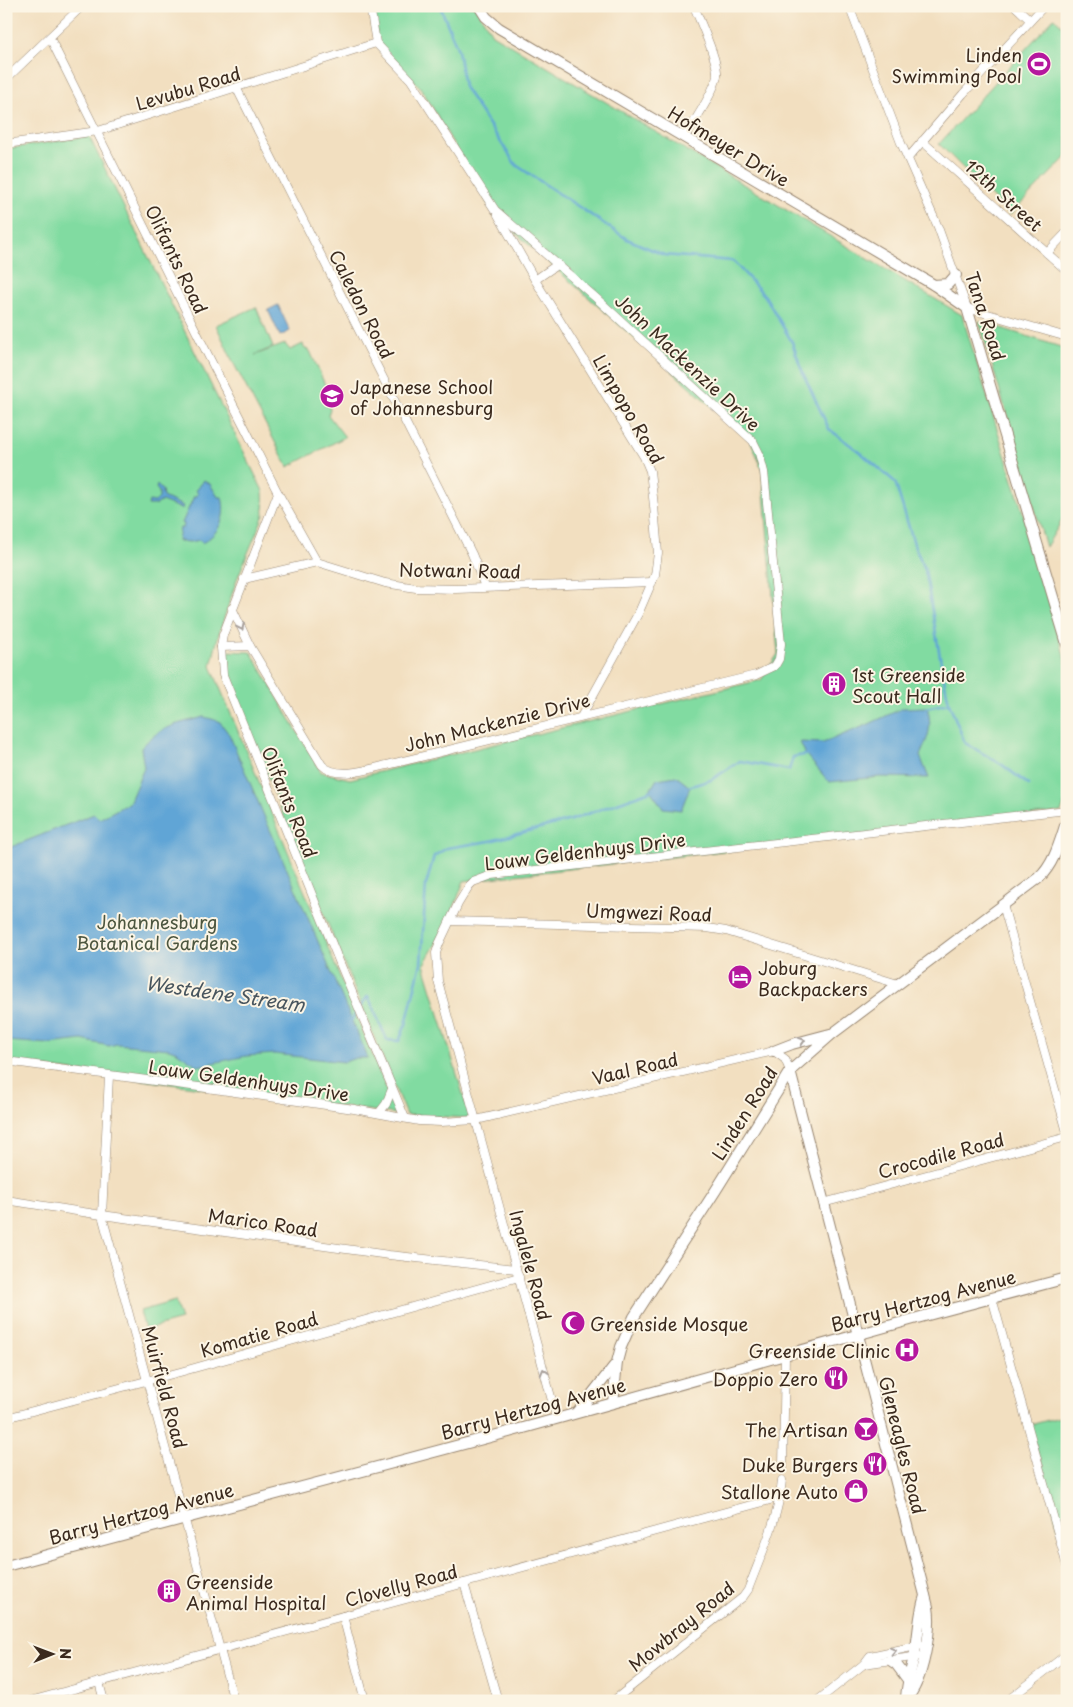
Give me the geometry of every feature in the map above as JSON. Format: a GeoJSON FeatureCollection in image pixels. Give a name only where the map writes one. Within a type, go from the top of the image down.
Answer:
{"type":"FeatureCollection","features":[{"type":"Feature","properties":{"kind":"main road","name":"Hofmeyer Drive"},"geometry":{"type":"LineString","coordinates":[[479,6],[486,18],[499,28],[934,285],[967,308]]}},
{"type":"Feature","properties":{"kind":"main road"},"geometry":{"type":"LineString","coordinates":[[934,285],[948,284],[956,275]]}},
{"type":"Feature","properties":{"kind":"main road","name":"Tana Road"},"geometry":{"type":"LineString","coordinates":[[967,308],[1067,644]]}},
{"type":"Feature","properties":{"kind":"main road","name":"Linden Road"},"geometry":{"type":"LineString","coordinates":[[613,1403],[616,1362],[634,1316],[790,1071],[832,1034],[1038,878],[1048,868],[1067,820]]}},
{"type":"Feature","properties":{"kind":"main road"},"geometry":{"type":"LineString","coordinates":[[774,1051],[792,1044],[832,1034]]}},
{"type":"Feature","properties":{"kind":"main road","name":"Gleneagles Road"},"geometry":{"type":"LineString","coordinates":[[790,1071],[929,1613],[920,1651],[915,1686],[906,1699]]}},
{"type":"Feature","properties":{"kind":"main road","name":"Barry Hertzog Avenue"},"geometry":{"type":"LineString","coordinates":[[6,1566],[557,1419],[858,1334],[1067,1278]]}},
{"type":"Feature","properties":{"kind":"main road"},"geometry":{"type":"LineString","coordinates":[[578,1413],[616,1362]]}},
{"type":"Feature","properties":{"kind":"main road","name":"Gleneagles Road"},"geometry":{"type":"LineString","coordinates":[[906,1699],[908,1680],[920,1651]]}},
{"type":"Feature","properties":{"kind":"main road"},"geometry":{"type":"LineString","coordinates":[[890,1660],[902,1670],[908,1680]]}},
{"type":"Feature","properties":{"kind":"street"},"geometry":{"type":"LineString","coordinates":[[6,79],[82,6]]}},
{"type":"Feature","properties":{"kind":"street"},"geometry":{"type":"LineString","coordinates":[[370,6],[376,44]]}},
{"type":"Feature","properties":{"kind":"street"},"geometry":{"type":"LineString","coordinates":[[684,138],[710,92],[717,75],[715,62],[694,6]]}},
{"type":"Feature","properties":{"kind":"street","name":"Tana Road"},"geometry":{"type":"LineString","coordinates":[[849,6],[908,158],[938,227],[967,308]]}},
{"type":"Feature","properties":{"kind":"street"},"geometry":{"type":"LineString","coordinates":[[1015,6],[1030,20]]}},
{"type":"Feature","properties":{"kind":"street"},"geometry":{"type":"LineString","coordinates":[[908,158],[1044,6]]}},
{"type":"Feature","properties":{"kind":"street","name":"Olifants Road"},"geometry":{"type":"LineString","coordinates":[[50,38],[278,493],[317,562]]}},
{"type":"Feature","properties":{"kind":"street","name":"Levubu Road"},"geometry":{"type":"LineString","coordinates":[[6,144],[98,131],[376,44]]}},
{"type":"Feature","properties":{"kind":"street","name":"John Mackenzie Drive"},"geometry":{"type":"LineString","coordinates":[[232,608],[250,646],[322,765],[333,772],[356,772],[756,676],[773,668],[777,664],[781,652],[764,472],[759,453],[753,441],[558,264],[495,210],[411,80],[376,44]]}},
{"type":"Feature","properties":{"kind":"street","name":"Caledon Road"},"geometry":{"type":"LineString","coordinates":[[237,88],[472,554],[485,587]]}},
{"type":"Feature","properties":{"kind":"street","name":"12th Street"},"geometry":{"type":"LineString","coordinates":[[922,141],[1067,271]]}},
{"type":"Feature","properties":{"kind":"street","name":"Limpopo Road"},"geometry":{"type":"LineString","coordinates":[[495,210],[648,465],[651,478],[658,553],[657,565],[639,612],[581,717]]}},
{"type":"Feature","properties":{"kind":"street"},"geometry":{"type":"LineString","coordinates":[[1047,253],[1067,232]]}},
{"type":"Feature","properties":{"kind":"street"},"geometry":{"type":"LineString","coordinates":[[536,280],[558,264]]}},
{"type":"Feature","properties":{"kind":"street"},"geometry":{"type":"LineString","coordinates":[[967,308],[1067,338]]}},
{"type":"Feature","properties":{"kind":"street","name":"Olifants Road"},"geometry":{"type":"LineString","coordinates":[[278,493],[232,608],[220,647],[221,662],[227,686],[405,1118]]}},
{"type":"Feature","properties":{"kind":"street"},"geometry":{"type":"LineString","coordinates":[[244,580],[317,562]]}},
{"type":"Feature","properties":{"kind":"street","name":"Notwani Road"},"geometry":{"type":"LineString","coordinates":[[317,562],[400,586],[456,588],[652,582]]}},
{"type":"Feature","properties":{"kind":"street"},"geometry":{"type":"LineString","coordinates":[[220,647],[250,646]]}},
{"type":"Feature","properties":{"kind":"street","name":"Louw Geldenhuys Drive"},"geometry":{"type":"LineString","coordinates":[[6,1061],[221,1090],[405,1118],[441,1122],[476,1120],[438,981],[436,953],[468,886],[478,879],[486,876],[1067,810]]}},
{"type":"Feature","properties":{"kind":"street"},"geometry":{"type":"LineString","coordinates":[[1004,905],[1067,1132]]}},
{"type":"Feature","properties":{"kind":"street","name":"Umgwezi Road"},"geometry":{"type":"LineString","coordinates":[[450,921],[707,928],[726,932],[898,984]]}},
{"type":"Feature","properties":{"kind":"street"},"geometry":{"type":"LineString","coordinates":[[774,1051],[785,1059],[790,1071]]}},
{"type":"Feature","properties":{"kind":"street","name":"Vaal Road"},"geometry":{"type":"LineString","coordinates":[[476,1120],[774,1051]]}},
{"type":"Feature","properties":{"kind":"street","name":"Muirfield Road"},"geometry":{"type":"LineString","coordinates":[[109,1076],[102,1216],[234,1701]]}},
{"type":"Feature","properties":{"kind":"street"},"geometry":{"type":"LineString","coordinates":[[379,1113],[386,1104],[392,1089]]}},
{"type":"Feature","properties":{"kind":"street","name":"Ingalele Road"},"geometry":{"type":"LineString","coordinates":[[476,1120],[557,1419]]}},
{"type":"Feature","properties":{"kind":"street","name":"Crocodile Road"},"geometry":{"type":"LineString","coordinates":[[823,1203],[1067,1137]]}},
{"type":"Feature","properties":{"kind":"street","name":"Marico Road"},"geometry":{"type":"LineString","coordinates":[[6,1200],[102,1216],[389,1255],[516,1269]]}},
{"type":"Feature","properties":{"kind":"street","name":"Komatie Road"},"geometry":{"type":"LineString","coordinates":[[6,1418],[518,1277]]}},
{"type":"Feature","properties":{"kind":"street"},"geometry":{"type":"LineString","coordinates":[[992,1298],[1067,1566]]}},
{"type":"Feature","properties":{"kind":"street"},"geometry":{"type":"LineString","coordinates":[[783,1468],[785,1355]]}},
{"type":"Feature","properties":{"kind":"street","name":"Mowbray Road"},"geometry":{"type":"LineString","coordinates":[[613,1701],[743,1598],[748,1590],[781,1497],[782,1480]]}},
{"type":"Feature","properties":{"kind":"street","name":"Clovelly Road"},"geometry":{"type":"LineString","coordinates":[[30,1701],[781,1497]]}},
{"type":"Feature","properties":{"kind":"street"},"geometry":{"type":"LineString","coordinates":[[464,1583],[498,1701]]}},
{"type":"Feature","properties":{"kind":"street"},"geometry":{"type":"LineString","coordinates":[[342,1616],[365,1701]]}},
{"type":"Feature","properties":{"kind":"street"},"geometry":{"type":"LineString","coordinates":[[864,1664],[873,1664],[920,1651]]}},
{"type":"Feature","properties":{"kind":"street"},"geometry":{"type":"LineString","coordinates":[[817,1701],[864,1664],[870,1656],[920,1651]]}},
{"type":"Feature","properties":{"kind":"street"},"geometry":{"type":"LineString","coordinates":[[1007,1701],[1067,1654]]}},
{"type":"Feature","properties":{"kind":"street"},"geometry":{"type":"LineString","coordinates":[[99,1682],[104,1701]]}},
{"type":"Feature","properties":{"kind":"green space"},"geometry":{"type":"Polygon","coordinates":[[[374,6],[475,6],[492,34],[962,315],[1041,571],[1067,666],[1067,798],[1061,812],[464,881],[448,923],[424,964],[470,1118],[406,1115],[228,680],[225,651],[251,652],[321,772],[350,779],[761,680],[778,654],[762,469],[751,441],[494,214],[421,88],[377,43],[374,6]]]}},
{"type":"Feature","properties":{"kind":"green space"},"geometry":{"type":"Polygon","coordinates":[[[1054,18],[1067,30],[1067,156],[1010,215],[939,144],[1054,18]]]}},
{"type":"Feature","properties":{"kind":"green space","name":"Johannesburg Botanical Gardens"},"geometry":{"type":"Polygon","coordinates":[[[89,136],[263,491],[264,515],[237,579],[219,633],[211,666],[397,1114],[6,1062],[6,149],[89,136]]]}},
{"type":"Feature","properties":{"kind":"green space"},"geometry":{"type":"Polygon","coordinates":[[[256,307],[273,347],[255,355],[285,344],[290,350],[303,344],[304,348],[310,351],[326,387],[321,391],[330,409],[328,415],[345,437],[288,467],[234,364],[216,325],[256,307]]]}},
{"type":"Feature","properties":{"kind":"green space"},"geometry":{"type":"Polygon","coordinates":[[[979,321],[1067,349],[1067,512],[1046,547],[979,321]]]}},
{"type":"Feature","properties":{"kind":"green space"},"geometry":{"type":"Polygon","coordinates":[[[175,1301],[181,1320],[145,1330],[140,1311],[175,1301]]]}},
{"type":"Feature","properties":{"kind":"green space"},"geometry":{"type":"Polygon","coordinates":[[[1067,1415],[1067,1559],[1030,1425],[1067,1415]]]}},
{"type":"Feature","properties":{"kind":"water"},"geometry":{"type":"Polygon","coordinates":[[[278,305],[290,331],[280,336],[268,310],[278,305]]]}},
{"type":"Feature","properties":{"kind":"water"},"geometry":{"type":"Polygon","coordinates":[[[204,480],[210,484],[218,497],[222,497],[224,511],[221,524],[202,543],[200,540],[190,542],[178,541],[180,528],[183,528],[184,524],[182,523],[194,496],[198,493],[196,491],[204,480]]]}},
{"type":"Feature","properties":{"kind":"water"},"geometry":{"type":"Polygon","coordinates":[[[157,485],[162,490],[163,497],[183,506],[182,509],[162,501],[156,505],[148,505],[149,501],[155,502],[159,498],[157,485]]]}},
{"type":"Feature","properties":{"kind":"water"},"geometry":{"type":"Polygon","coordinates":[[[927,707],[930,727],[920,756],[929,778],[880,777],[829,782],[806,755],[800,742],[823,743],[903,708],[927,707]]]}},
{"type":"Feature","properties":{"kind":"water"},"geometry":{"type":"Polygon","coordinates":[[[204,717],[219,721],[229,734],[368,1058],[356,1058],[344,1062],[275,1054],[246,1056],[198,1066],[169,1049],[117,1044],[109,1046],[82,1040],[49,1044],[6,1041],[6,849],[94,814],[99,819],[129,803],[144,768],[141,748],[162,730],[204,717]]]}},
{"type":"Feature","properties":{"kind":"water"},"geometry":{"type":"Polygon","coordinates":[[[676,776],[690,787],[681,810],[663,808],[650,790],[657,779],[676,776]]]}},
{"type":"Feature","properties":{"kind":"waterway"},"geometry":{"type":"LineString","coordinates":[[440,6],[458,50],[464,87],[516,165],[627,239],[664,255],[733,261],[765,296],[792,342],[803,373],[829,429],[895,482],[915,547],[925,570],[949,703]]}},
{"type":"Feature","properties":{"kind":"waterway"},"geometry":{"type":"LineString","coordinates":[[926,708],[949,703],[965,743],[1001,764],[1029,785]]}},
{"type":"Feature","properties":{"kind":"waterway"},"geometry":{"type":"LineString","coordinates":[[688,787],[711,780],[740,761],[789,770],[793,757],[810,754]]}},
{"type":"Feature","properties":{"kind":"waterway"},"geometry":{"type":"LineString","coordinates":[[360,1007],[368,996],[387,1040],[399,1041],[406,1024],[421,963],[426,885],[434,856],[447,848],[490,841],[571,820],[653,790]]}},
{"type":"Feature","properties":{"kind":"waterway","name":"Westdene Stream"},"geometry":{"type":"LineString","coordinates":[[351,1021],[357,1011]]}},
{"type":"Feature","properties":{"kind":"place","name":"Linden Swimming Pool"},"geometry":{"type":"Point","coordinates":[1039,64]}},
{"type":"Feature","properties":{"kind":"place","name":"Japanese School of Johannesburg"},"geometry":{"type":"Point","coordinates":[332,396]}},
{"type":"Feature","properties":{"kind":"place","name":"1st Greenside Scout Hall"},"geometry":{"type":"Point","coordinates":[834,684]}},
{"type":"Feature","properties":{"kind":"place","name":"Joburg Backpackers"},"geometry":{"type":"Point","coordinates":[740,977]}},
{"type":"Feature","properties":{"kind":"place","name":"Greenside Mosque"},"geometry":{"type":"Point","coordinates":[573,1323]}},
{"type":"Feature","properties":{"kind":"place","name":"Greenside Clinic"},"geometry":{"type":"Point","coordinates":[907,1350]}},
{"type":"Feature","properties":{"kind":"place","name":"Doppio Zero"},"geometry":{"type":"Point","coordinates":[836,1378]}},
{"type":"Feature","properties":{"kind":"place","name":"The Artisan"},"geometry":{"type":"Point","coordinates":[866,1429]}},
{"type":"Feature","properties":{"kind":"place","name":"Duke Burgers"},"geometry":{"type":"Point","coordinates":[875,1464]}},
{"type":"Feature","properties":{"kind":"place","name":"Stallone Auto"},"geometry":{"type":"Point","coordinates":[856,1491]}},
{"type":"Feature","properties":{"kind":"place","name":"Greenside Animal Hospital"},"geometry":{"type":"Point","coordinates":[169,1591]}}]}
